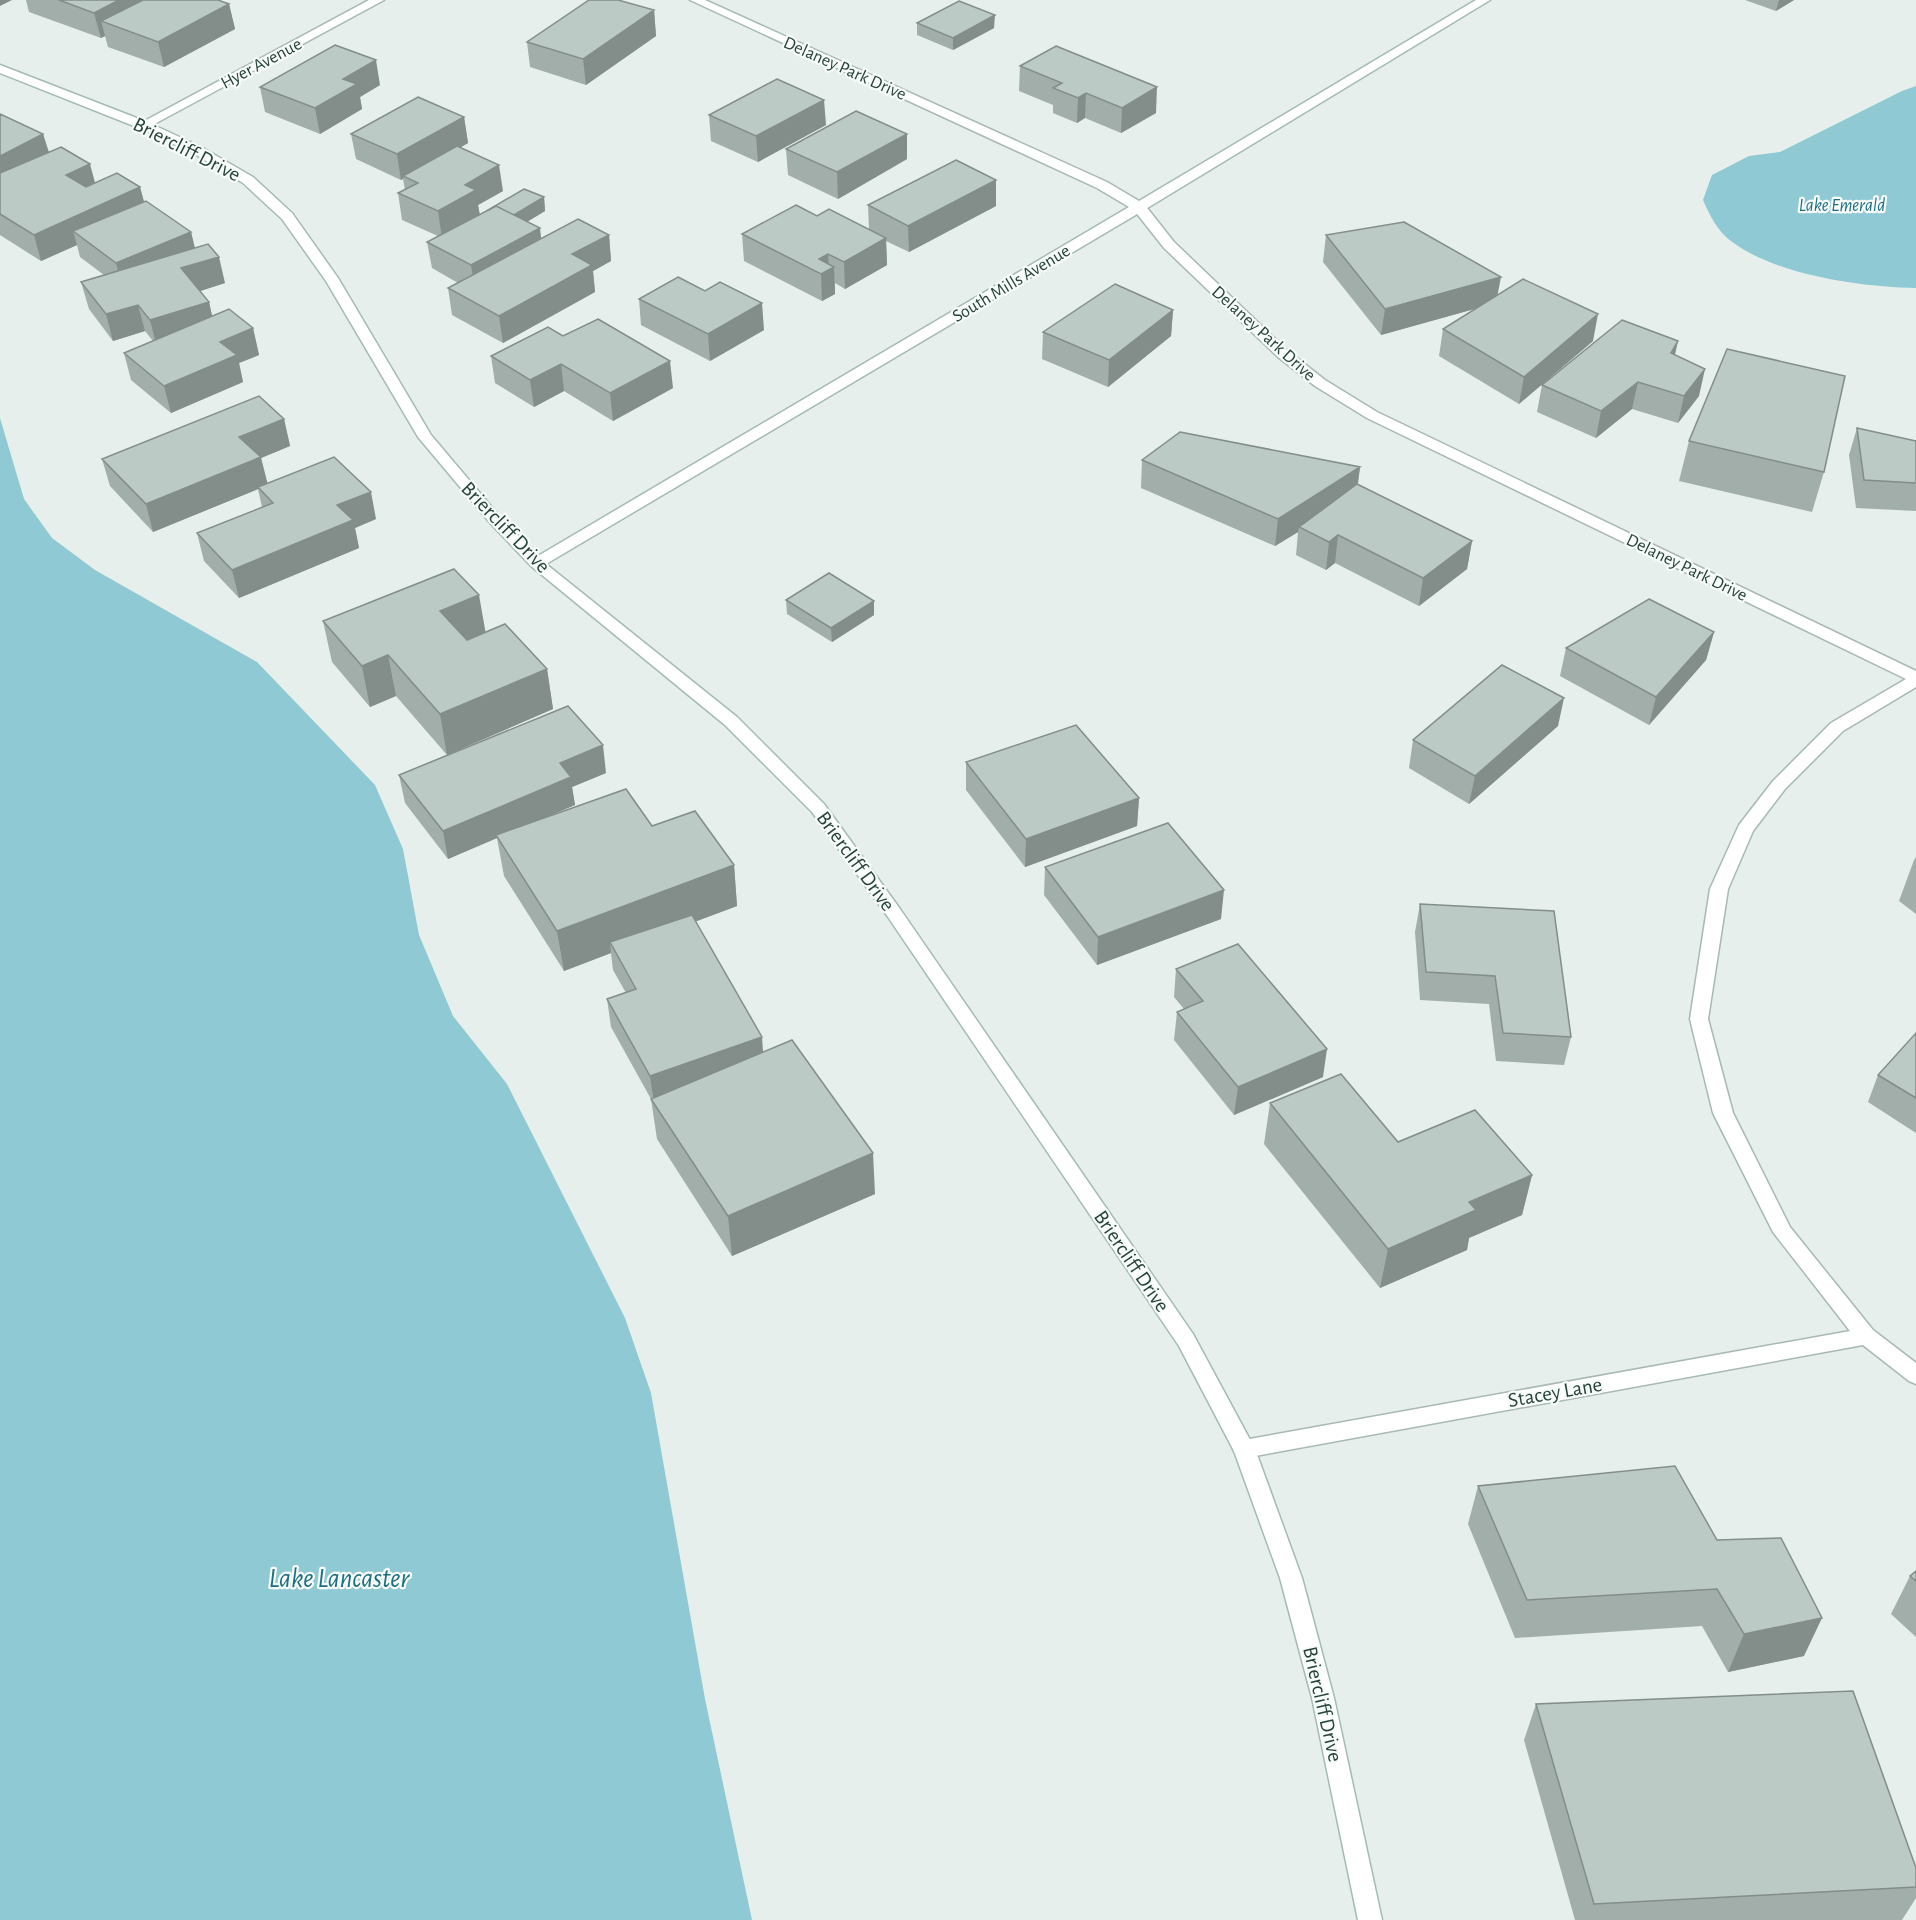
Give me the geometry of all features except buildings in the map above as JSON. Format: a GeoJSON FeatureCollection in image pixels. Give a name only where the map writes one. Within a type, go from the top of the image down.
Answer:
{"type":"FeatureCollection","features":[{"type":"Feature","properties":{"kind":"street","name":"Hyer Avenue"},"geometry":{"type":"LineString","coordinates":[[143,125],[378,0]]}},
{"type":"Feature","properties":{"kind":"street","name":"Delaney Park Drive"},"geometry":{"type":"LineString","coordinates":[[696,0],[1102,185],[1139,207],[1168,245],[1283,354],[1320,383],[1355,405],[1916,679]]}},
{"type":"Feature","properties":{"kind":"street","name":"South Mills Avenue"},"geometry":{"type":"LineString","coordinates":[[536,563],[1139,207],[1484,0]]}},
{"type":"Feature","properties":{"kind":"street","name":"Briercliff Drive"},"geometry":{"type":"LineString","coordinates":[[0,69],[143,125],[197,150],[248,180],[287,216],[333,281],[425,437],[468,490],[536,563],[731,721],[818,808],[894,913],[1186,1340],[1244,1449],[1291,1578],[1323,1698],[1370,1920]]}},
{"type":"Feature","properties":{"kind":"street"},"geometry":{"type":"LineString","coordinates":[[1916,679],[1836,728],[1779,785],[1744,829],[1719,889],[1699,1019],[1723,1113],[1783,1232],[1866,1336],[1916,1375]]}},
{"type":"Feature","properties":{"kind":"street","name":"Stacey Lane"},"geometry":{"type":"LineString","coordinates":[[1244,1449],[1866,1336]]}},
{"type":"Feature","properties":{"kind":"water","name":"Lake Emerald"},"geometry":{"type":"Polygon","coordinates":[[[1916,86],[1916,288],[1845,282],[1794,271],[1749,253],[1726,237],[1718,228],[1703,200],[1712,175],[1749,156],[1780,152],[1916,86]]]}},
{"type":"Feature","properties":{"kind":"water","name":"Lake Lancaster"},"geometry":{"type":"Polygon","coordinates":[[[0,418],[24,499],[52,538],[95,570],[257,662],[375,785],[403,849],[419,935],[453,1016],[507,1084],[625,1318],[651,1393],[705,1699],[752,1920],[0,1920],[0,418]]]}}]}
